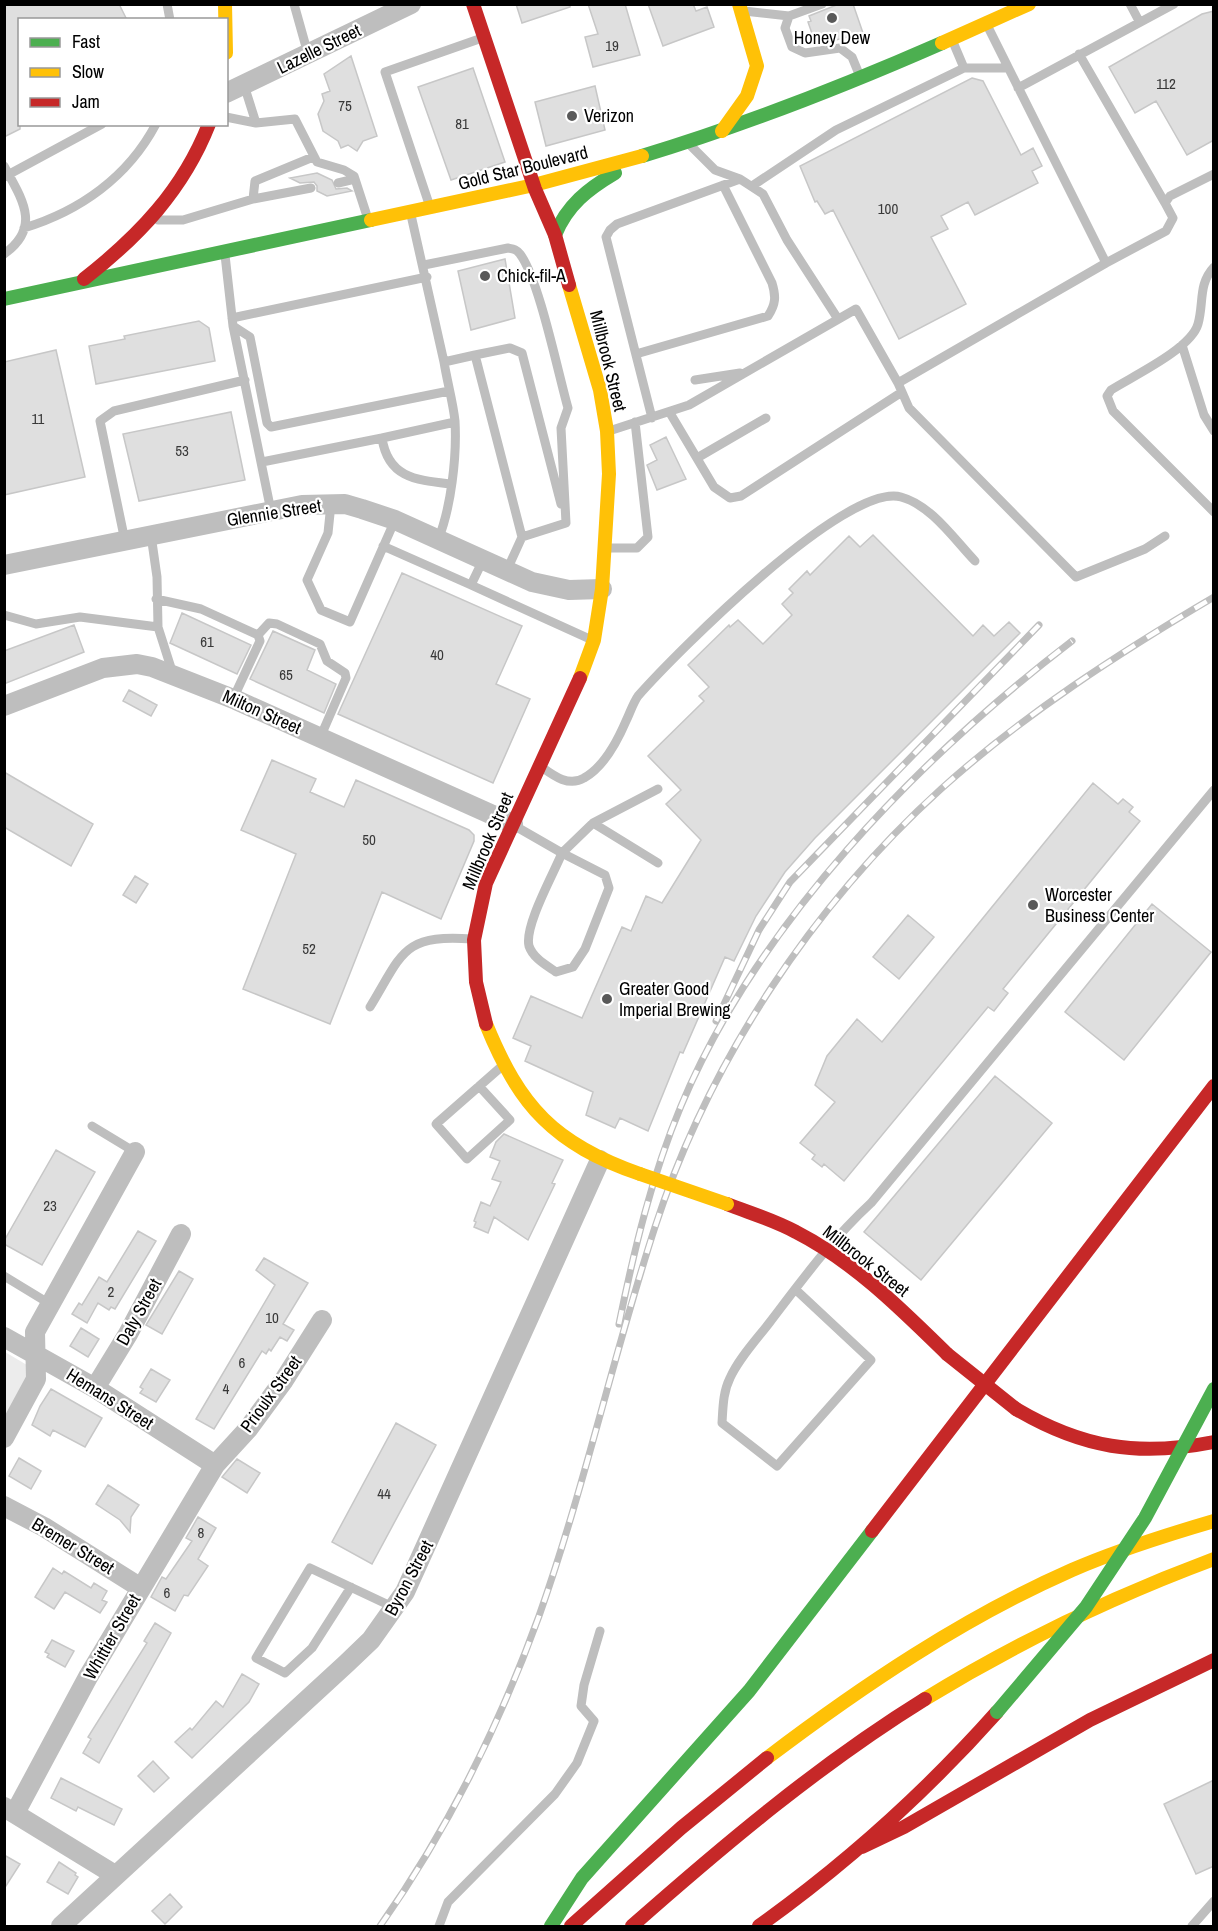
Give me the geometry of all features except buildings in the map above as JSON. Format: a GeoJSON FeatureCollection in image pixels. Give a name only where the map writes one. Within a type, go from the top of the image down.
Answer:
{"type":"FeatureCollection","features":[{"type":"Feature","properties":{"kind":"main road","name":"Millbrook Street"},"geometry":{"type":"LineString","coordinates":[[473,4],[534,185],[555,235],[600,390],[607,431],[609,474],[602,590],[594,640],[574,693],[486,883],[474,940],[475,970],[481,1004],[503,1065],[524,1099],[563,1137],[600,1160],[727,1204],[802,1234],[891,1303],[947,1354],[1016,1409],[1069,1437],[1118,1448],[1163,1448],[1214,1442]]}},
{"type":"Feature","properties":{"kind":"main road","name":"Gold Star Boulevard"},"geometry":{"type":"LineString","coordinates":[[4,299],[534,185],[643,156],[722,131],[861,79],[987,25],[1029,4]]}},
{"type":"Feature","properties":{"kind":"main road"},"geometry":{"type":"LineString","coordinates":[[722,131],[747,96],[757,66],[740,7]]}},
{"type":"Feature","properties":{"kind":"main road"},"geometry":{"type":"LineString","coordinates":[[76,284],[116,254],[181,184],[197,155],[208,126]]}},
{"type":"Feature","properties":{"kind":"main road"},"geometry":{"type":"LineString","coordinates":[[555,235],[563,216],[575,200],[643,156]]}},
{"type":"Feature","properties":{"kind":"main road"},"geometry":{"type":"LineString","coordinates":[[551,1926],[582,1878],[749,1691],[1214,1086]]}},
{"type":"Feature","properties":{"kind":"main road"},"geometry":{"type":"LineString","coordinates":[[759,1926],[862,1847],[946,1767],[997,1712],[1086,1607],[1145,1518],[1214,1389]]}},
{"type":"Feature","properties":{"kind":"main road"},"geometry":{"type":"LineString","coordinates":[[1131,1549],[1163,1522],[1174,1518]]}},
{"type":"Feature","properties":{"kind":"main road"},"geometry":{"type":"LineString","coordinates":[[571,1926],[696,1815],[878,1680],[1007,1603],[1056,1578],[1131,1549],[1214,1521]]}},
{"type":"Feature","properties":{"kind":"main road"},"geometry":{"type":"LineString","coordinates":[[632,1926],[769,1810],[836,1759],[919,1703],[1044,1630],[1146,1583],[1214,1559]]}},
{"type":"Feature","properties":{"kind":"main road"},"geometry":{"type":"LineString","coordinates":[[862,1847],[893,1835],[968,1789],[1078,1728],[1179,1675],[1214,1660]]}},
{"type":"Feature","properties":{"kind":"street","name":"Lazelle Street"},"geometry":{"type":"LineString","coordinates":[[235,89],[411,4]]}},
{"type":"Feature","properties":{"kind":"street","name":"Glennie Street"},"geometry":{"type":"LineString","coordinates":[[4,565],[302,505],[331,504],[362,509],[395,520],[483,560],[554,588],[602,590]]}},
{"type":"Feature","properties":{"kind":"street","name":"Milton Street"},"geometry":{"type":"LineString","coordinates":[[4,706],[82,675],[118,664],[137,664],[173,674],[233,699],[513,824]]}},
{"type":"Feature","properties":{"kind":"street"},"geometry":{"type":"LineString","coordinates":[[4,1438],[36,1379],[37,1354],[34,1332],[135,1152]]}},
{"type":"Feature","properties":{"kind":"street","name":"Byron Street"},"geometry":{"type":"LineString","coordinates":[[61,1926],[363,1648],[395,1608],[468,1458],[600,1160]]}},
{"type":"Feature","properties":{"kind":"street","name":"Daly Street"},"geometry":{"type":"LineString","coordinates":[[95,1388],[128,1334],[181,1234]]}},
{"type":"Feature","properties":{"kind":"street","name":"Prioulx Street"},"geometry":{"type":"LineString","coordinates":[[214,1465],[248,1429],[284,1380],[322,1320]]}},
{"type":"Feature","properties":{"kind":"street","name":"Hemans Street"},"geometry":{"type":"LineString","coordinates":[[4,1337],[95,1388],[214,1465]]}},
{"type":"Feature","properties":{"kind":"street","name":"Whittier Street"},"geometry":{"type":"LineString","coordinates":[[10,1810],[214,1465]]}},
{"type":"Feature","properties":{"kind":"street","name":"Bremer Street"},"geometry":{"type":"LineString","coordinates":[[4,1506],[44,1527],[141,1588]]}},
{"type":"Feature","properties":{"kind":"street"},"geometry":{"type":"LineString","coordinates":[[10,1810],[115,1875]]}},
{"type":"Feature","properties":{"kind":"lane"},"geometry":{"type":"LineString","coordinates":[[294,4],[309,55]]}},
{"type":"Feature","properties":{"kind":"lane"},"geometry":{"type":"LineString","coordinates":[[740,7],[789,16],[822,4]]}},
{"type":"Feature","properties":{"kind":"lane"},"geometry":{"type":"LineString","coordinates":[[1130,4],[1139,21]]}},
{"type":"Feature","properties":{"kind":"lane"},"geometry":{"type":"LineString","coordinates":[[1018,87],[1174,4]]}},
{"type":"Feature","properties":{"kind":"lane"},"geometry":{"type":"LineString","coordinates":[[789,16],[785,28],[792,47],[805,53],[840,48],[847,51],[861,79]]}},
{"type":"Feature","properties":{"kind":"lane"},"geometry":{"type":"LineString","coordinates":[[987,25],[1106,263]]}},
{"type":"Feature","properties":{"kind":"lane"},"geometry":{"type":"LineString","coordinates":[[430,208],[385,72],[484,37]]}},
{"type":"Feature","properties":{"kind":"lane"},"geometry":{"type":"LineString","coordinates":[[952,40],[964,68]]}},
{"type":"Feature","properties":{"kind":"lane"},"geometry":{"type":"LineString","coordinates":[[670,413],[721,494],[730,498],[741,496],[900,388],[1106,263],[1166,231],[1173,218],[1079,54]]}},
{"type":"Feature","properties":{"kind":"lane"},"geometry":{"type":"LineString","coordinates":[[752,186],[774,168],[836,130],[964,68],[1008,68]]}},
{"type":"Feature","properties":{"kind":"lane"},"geometry":{"type":"LineString","coordinates":[[235,89],[256,123]]}},
{"type":"Feature","properties":{"kind":"lane"},"geometry":{"type":"LineString","coordinates":[[228,117],[256,123],[295,119],[313,157],[322,164],[349,172],[355,179],[368,221]]}},
{"type":"Feature","properties":{"kind":"lane"},"geometry":{"type":"LineString","coordinates":[[4,254],[22,237],[26,210],[6,173],[98,126]]}},
{"type":"Feature","properties":{"kind":"lane"},"geometry":{"type":"LineString","coordinates":[[24,228],[56,218],[94,195],[122,172],[145,146],[155,126]]}},
{"type":"Feature","properties":{"kind":"lane"},"geometry":{"type":"LineString","coordinates":[[687,142],[715,170],[740,179],[763,194],[788,240],[838,319]]}},
{"type":"Feature","properties":{"kind":"lane"},"geometry":{"type":"LineString","coordinates":[[253,199],[255,181],[313,157]]}},
{"type":"Feature","properties":{"kind":"lane"},"geometry":{"type":"LineString","coordinates":[[1165,203],[1170,196],[1214,174]]}},
{"type":"Feature","properties":{"kind":"lane"},"geometry":{"type":"LineString","coordinates":[[338,183],[355,179]]}},
{"type":"Feature","properties":{"kind":"lane"},"geometry":{"type":"LineString","coordinates":[[652,418],[606,237],[617,224],[740,179]]}},
{"type":"Feature","properties":{"kind":"lane"},"geometry":{"type":"LineString","coordinates":[[636,354],[768,316],[772,310],[777,297],[772,284],[723,185]]}},
{"type":"Feature","properties":{"kind":"lane"},"geometry":{"type":"LineString","coordinates":[[150,219],[183,220],[253,199],[311,188]]}},
{"type":"Feature","properties":{"kind":"lane"},"geometry":{"type":"LineString","coordinates":[[411,212],[427,277],[455,422],[451,484],[445,523],[438,540]]}},
{"type":"Feature","properties":{"kind":"lane"},"geometry":{"type":"LineString","coordinates":[[424,265],[508,248],[516,250],[521,256],[534,285],[568,408],[561,428],[566,523]]}},
{"type":"Feature","properties":{"kind":"lane"},"geometry":{"type":"LineString","coordinates":[[225,253],[233,322],[271,511]]}},
{"type":"Feature","properties":{"kind":"lane"},"geometry":{"type":"LineString","coordinates":[[1214,267],[1205,276],[1201,291],[1198,326],[1182,345],[1111,390],[1107,396],[1113,411],[1214,512]]}},
{"type":"Feature","properties":{"kind":"lane"},"geometry":{"type":"LineString","coordinates":[[233,322],[427,277]]}},
{"type":"Feature","properties":{"kind":"lane"},"geometry":{"type":"LineString","coordinates":[[607,431],[670,413],[856,309],[909,408],[1076,577],[1145,549],[1166,536]]}},
{"type":"Feature","properties":{"kind":"lane"},"geometry":{"type":"LineString","coordinates":[[233,322],[250,337],[267,423],[271,427],[449,391]]}},
{"type":"Feature","properties":{"kind":"lane"},"geometry":{"type":"LineString","coordinates":[[1182,345],[1204,415],[1214,431]]}},
{"type":"Feature","properties":{"kind":"lane"},"geometry":{"type":"LineString","coordinates":[[444,362],[510,348],[522,353],[566,523]]}},
{"type":"Feature","properties":{"kind":"lane"},"geometry":{"type":"LineString","coordinates":[[475,355],[522,537],[507,570]]}},
{"type":"Feature","properties":{"kind":"lane"},"geometry":{"type":"LineString","coordinates":[[695,380],[747,372]]}},
{"type":"Feature","properties":{"kind":"lane"},"geometry":{"type":"LineString","coordinates":[[125,541],[100,421],[114,411],[245,380]]}},
{"type":"Feature","properties":{"kind":"lane"},"geometry":{"type":"LineString","coordinates":[[698,458],[766,418]]}},
{"type":"Feature","properties":{"kind":"lane"},"geometry":{"type":"LineString","coordinates":[[262,462],[455,422]]}},
{"type":"Feature","properties":{"kind":"lane"},"geometry":{"type":"LineString","coordinates":[[604,548],[637,548],[648,537],[635,422]]}},
{"type":"Feature","properties":{"kind":"lane"},"geometry":{"type":"LineString","coordinates":[[382,438],[389,463],[395,470],[430,481],[451,484]]}},
{"type":"Feature","properties":{"kind":"lane"},"geometry":{"type":"LineString","coordinates":[[541,766],[561,780],[582,780],[601,765],[622,730],[636,699],[722,611],[823,527],[881,495],[900,496],[923,507],[975,561]]}},
{"type":"Feature","properties":{"kind":"lane"},"geometry":{"type":"LineString","coordinates":[[331,504],[328,533],[307,580],[321,610],[350,622],[395,520]]}},
{"type":"Feature","properties":{"kind":"lane"},"geometry":{"type":"LineString","coordinates":[[522,537],[566,523]]}},
{"type":"Feature","properties":{"kind":"lane"},"geometry":{"type":"LineString","coordinates":[[151,535],[157,577],[158,627],[173,674]]}},
{"type":"Feature","properties":{"kind":"lane"},"geometry":{"type":"LineString","coordinates":[[383,546],[594,640]]}},
{"type":"Feature","properties":{"kind":"lane"},"geometry":{"type":"LineString","coordinates":[[471,585],[483,560]]}},
{"type":"Feature","properties":{"kind":"lane"},"geometry":{"type":"LineString","coordinates":[[156,599],[201,609],[258,635],[260,641],[233,699]]}},
{"type":"Feature","properties":{"kind":"lane"},"geometry":{"type":"LineString","coordinates":[[4,615],[36,624],[80,617],[158,627]]}},
{"type":"Feature","properties":{"kind":"lane"},"geometry":{"type":"LineString","coordinates":[[258,635],[269,623],[277,624],[320,644],[327,661],[345,673],[346,678],[320,738]]}},
{"type":"Feature","properties":{"kind":"lane"},"geometry":{"type":"LineString","coordinates":[[513,824],[562,853],[605,875],[609,888],[585,949],[573,967],[556,972],[538,960],[529,945],[530,928],[562,853],[593,823],[658,789]]}},
{"type":"Feature","properties":{"kind":"lane"},"geometry":{"type":"LineString","coordinates":[[795,1289],[871,1360],[777,1466],[722,1423],[723,1397],[734,1371],[795,1289],[825,1250],[871,1203],[1214,790]]}},
{"type":"Feature","properties":{"kind":"lane"},"geometry":{"type":"LineString","coordinates":[[593,823],[658,863]]}},
{"type":"Feature","properties":{"kind":"lane"},"geometry":{"type":"LineString","coordinates":[[370,1007],[404,953],[422,941],[440,937],[474,940]]}},
{"type":"Feature","properties":{"kind":"lane"},"geometry":{"type":"LineString","coordinates":[[479,1086],[510,1120],[467,1159],[436,1124],[479,1086],[503,1065]]}},
{"type":"Feature","properties":{"kind":"lane"},"geometry":{"type":"LineString","coordinates":[[92,1126],[135,1152]]}},
{"type":"Feature","properties":{"kind":"lane"},"geometry":{"type":"LineString","coordinates":[[4,1276],[50,1304]]}},
{"type":"Feature","properties":{"kind":"lane"},"geometry":{"type":"LineString","coordinates":[[351,1587],[312,1648],[285,1673],[256,1658],[310,1568],[351,1587],[395,1608]]}},
{"type":"Feature","properties":{"kind":"lane"},"geometry":{"type":"LineString","coordinates":[[439,1926],[448,1902],[532,1819],[555,1794],[577,1763],[594,1721],[581,1706],[584,1685],[600,1630]]}},
{"type":"Feature","properties":{"kind":"lane"},"geometry":{"type":"LineString","coordinates":[[1192,1926],[1213,1902]]}},
{"type":"Feature","properties":{"kind":"shaded area"},"geometry":{"type":"Polygon","coordinates":[[[5,1352],[32,1368],[5,1419],[5,1352]]]}},
{"type":"Feature","properties":{"kind":"railway"},"geometry":{"type":"LineString","coordinates":[[380,1926],[449,1815],[470,1777],[507,1697],[555,1568],[625,1324],[655,1227],[678,1165],[704,1105],[735,1046],[770,989],[808,935],[850,883],[894,834],[941,789],[1038,710],[1143,640],[1214,597]]}},
{"type":"Feature","properties":{"kind":"railway"},"geometry":{"type":"LineString","coordinates":[[716,1021],[759,930],[790,882],[1039,625]]}},
{"type":"Feature","properties":{"kind":"railway"},"geometry":{"type":"LineString","coordinates":[[619,1324],[645,1213],[671,1132],[713,1039],[752,973],[798,910],[847,850],[901,792],[1014,687],[1072,641]]}},
{"type":"Feature","properties":{"kind":"traffic: fast"},"geometry":{"type":"LineString","coordinates":[[642,156],[794,104],[942,43]]}},
{"type":"Feature","properties":{"kind":"traffic: fast"},"geometry":{"type":"LineString","coordinates":[[555,235],[572,206],[596,185],[615,173]]}},
{"type":"Feature","properties":{"kind":"traffic: fast"},"geometry":{"type":"LineString","coordinates":[[4,299],[371,220]]}},
{"type":"Feature","properties":{"kind":"traffic: fast"},"geometry":{"type":"LineString","coordinates":[[997,1712],[1086,1607],[1145,1518],[1214,1389]]}},
{"type":"Feature","properties":{"kind":"traffic: fast"},"geometry":{"type":"LineString","coordinates":[[551,1926],[582,1878],[749,1691],[872,1531]]}},
{"type":"Feature","properties":{"kind":"traffic: slow"},"geometry":{"type":"LineString","coordinates":[[225,4],[225,18]]}},
{"type":"Feature","properties":{"kind":"traffic: slow"},"geometry":{"type":"LineString","coordinates":[[722,131],[747,96],[757,66],[739,4]]}},
{"type":"Feature","properties":{"kind":"traffic: slow"},"geometry":{"type":"LineString","coordinates":[[942,43],[1029,4]]}},
{"type":"Feature","properties":{"kind":"traffic: slow"},"geometry":{"type":"LineString","coordinates":[[371,220],[534,185],[642,156]]}},
{"type":"Feature","properties":{"kind":"traffic: slow"},"geometry":{"type":"LineString","coordinates":[[569,285],[600,390],[607,431],[609,474],[602,589],[594,640],[580,678]]}},
{"type":"Feature","properties":{"kind":"traffic: slow"},"geometry":{"type":"LineString","coordinates":[[486,1024],[512,1078],[544,1119],[584,1150],[640,1174]]}},
{"type":"Feature","properties":{"kind":"traffic: slow"},"geometry":{"type":"LineString","coordinates":[[640,1174],[727,1204]]}},
{"type":"Feature","properties":{"kind":"traffic: slow"},"geometry":{"type":"LineString","coordinates":[[767,1758],[839,1705],[914,1655],[1031,1589],[1072,1570],[1142,1543],[1214,1521]]}},
{"type":"Feature","properties":{"kind":"traffic: slow"},"geometry":{"type":"LineString","coordinates":[[925,1699],[995,1658],[1066,1622],[1214,1559]]}},
{"type":"Feature","properties":{"kind":"traffic: jam"},"geometry":{"type":"LineString","coordinates":[[473,4],[535,189],[555,235],[569,285]]}},
{"type":"Feature","properties":{"kind":"traffic: jam"},"geometry":{"type":"LineString","coordinates":[[84,279],[123,246],[173,191],[208,126]]}},
{"type":"Feature","properties":{"kind":"traffic: jam"},"geometry":{"type":"LineString","coordinates":[[486,1024],[476,982],[474,940],[486,883],[580,678]]}},
{"type":"Feature","properties":{"kind":"traffic: jam"},"geometry":{"type":"LineString","coordinates":[[872,1531],[1214,1086]]}},
{"type":"Feature","properties":{"kind":"traffic: jam"},"geometry":{"type":"LineString","coordinates":[[727,1204],[788,1228],[837,1257],[876,1287],[947,1354]]}},
{"type":"Feature","properties":{"kind":"traffic: jam"},"geometry":{"type":"LineString","coordinates":[[947,1354],[1016,1409]]}},
{"type":"Feature","properties":{"kind":"traffic: jam"},"geometry":{"type":"LineString","coordinates":[[1016,1409],[1064,1433],[1111,1446],[1160,1449],[1214,1442]]}},
{"type":"Feature","properties":{"kind":"traffic: jam"},"geometry":{"type":"LineString","coordinates":[[862,1847],[904,1827],[1090,1720],[1214,1660]]}},
{"type":"Feature","properties":{"kind":"traffic: jam"},"geometry":{"type":"LineString","coordinates":[[632,1926],[774,1806],[848,1750],[925,1699]]}},
{"type":"Feature","properties":{"kind":"traffic: jam"},"geometry":{"type":"LineString","coordinates":[[759,1926],[792,1902],[884,1826],[942,1771],[997,1712]]}},
{"type":"Feature","properties":{"kind":"traffic: jam"},"geometry":{"type":"LineString","coordinates":[[571,1926],[681,1828],[767,1758]]}},
{"type":"Feature","properties":{"kind":"place","name":"Honey Dew"},"geometry":{"type":"Point","coordinates":[832,18]}},
{"type":"Feature","properties":{"kind":"place","name":"Verizon"},"geometry":{"type":"Point","coordinates":[572,116]}},
{"type":"Feature","properties":{"kind":"place","name":"Chick-fil-A"},"geometry":{"type":"Point","coordinates":[485,276]}},
{"type":"Feature","properties":{"kind":"place","name":"Worcester Business Center"},"geometry":{"type":"Point","coordinates":[1033,905]}},
{"type":"Feature","properties":{"kind":"place","name":"Greater Good Imperial Brewing"},"geometry":{"type":"Point","coordinates":[607,999]}}]}
